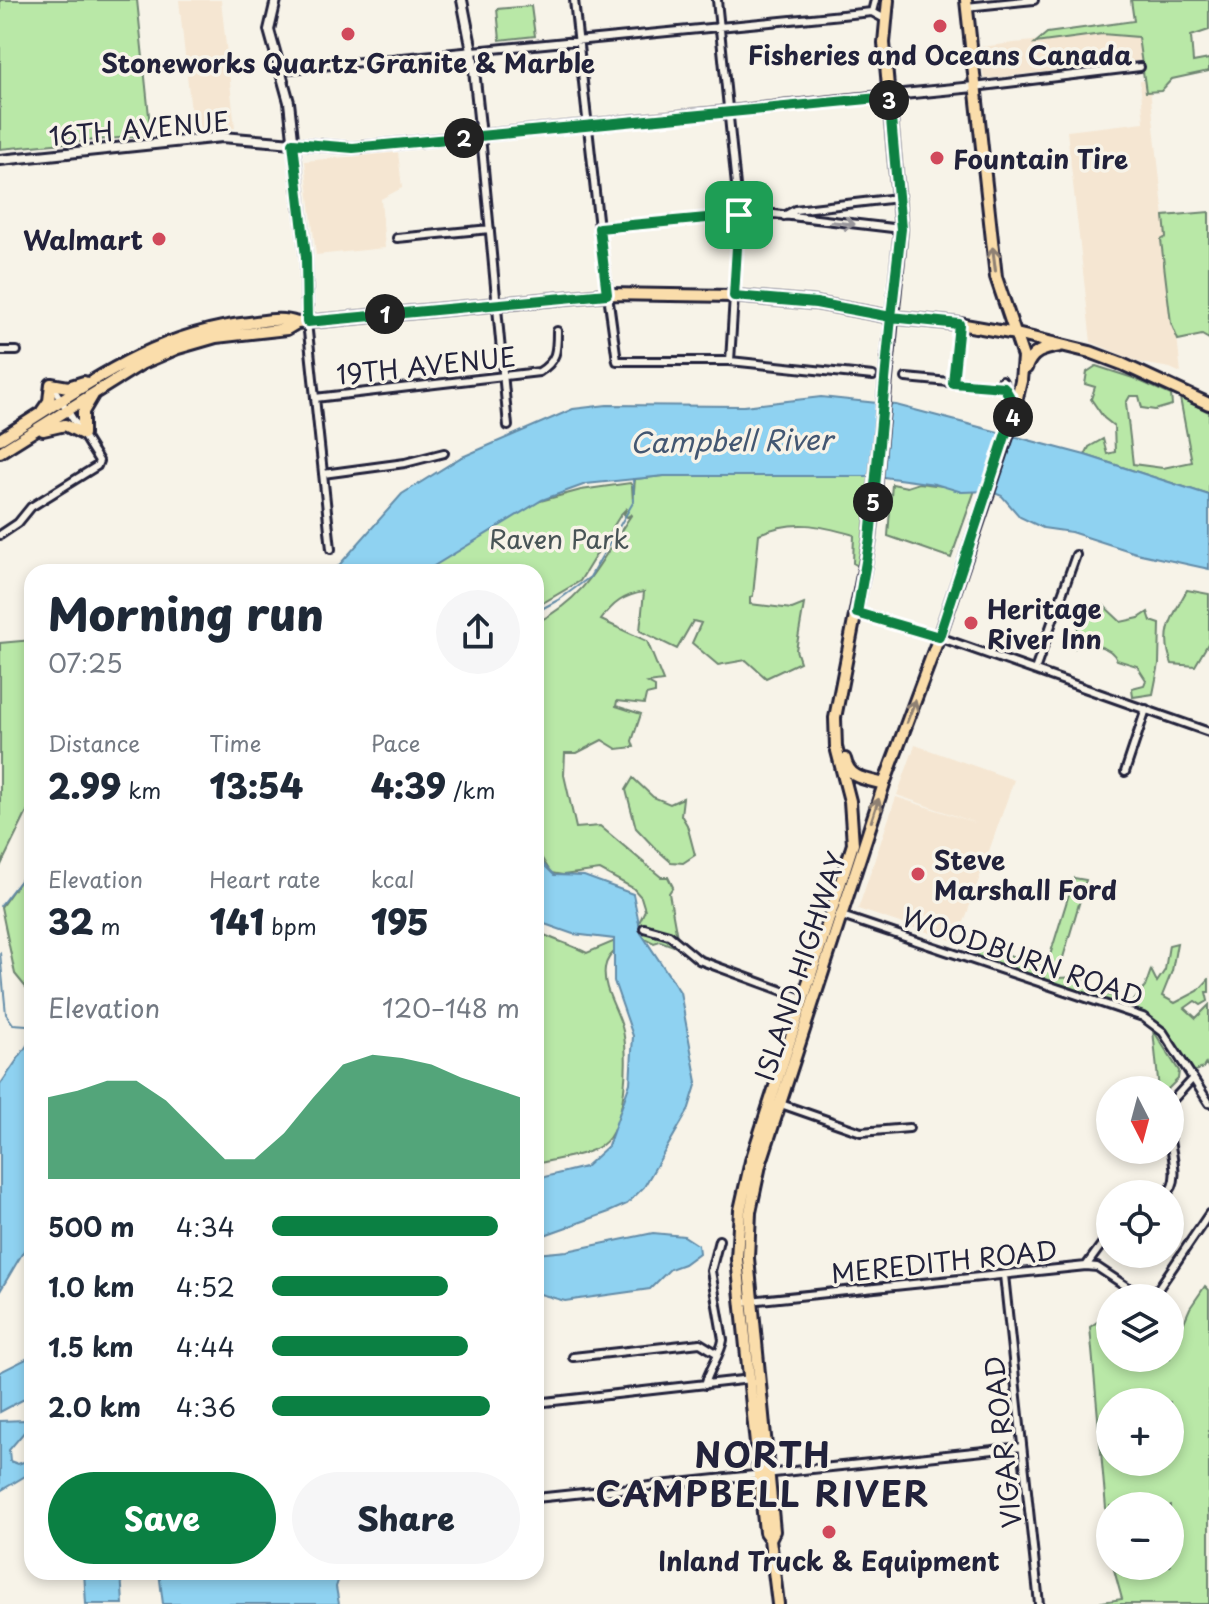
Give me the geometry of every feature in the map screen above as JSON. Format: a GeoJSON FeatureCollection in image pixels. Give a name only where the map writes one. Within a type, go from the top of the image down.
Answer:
{"type":"FeatureCollection","features":[{"type":"Feature","properties":{"kind":"main road"},"geometry":{"type":"LineString","coordinates":[[884,784],[855,777],[847,768],[835,718],[870,539],[901,229],[884,43],[888,0]]}},
{"type":"Feature","properties":{"kind":"main road"},"geometry":{"type":"LineString","coordinates":[[966,3],[996,277],[1023,357],[1021,381]]}},
{"type":"Feature","properties":{"kind":"main road"},"geometry":{"type":"LineString","coordinates":[[3,446],[49,401],[51,384],[74,386],[138,354],[177,338],[214,328],[285,319],[302,322],[607,294],[734,296],[816,303],[1016,334],[1122,364],[1209,404]]}},
{"type":"Feature","properties":{"kind":"main road"},"geometry":{"type":"LineString","coordinates":[[38,415],[97,391],[141,364],[178,348],[216,337],[287,329],[302,322]]}},
{"type":"Feature","properties":{"kind":"main road"},"geometry":{"type":"LineString","coordinates":[[1021,381],[1029,360],[1039,350],[1062,345]]}},
{"type":"Feature","properties":{"kind":"main road"},"geometry":{"type":"LineString","coordinates":[[3,446],[138,354]]}},
{"type":"Feature","properties":{"kind":"main road","name":"ISLAND HIGHWAY"},"geometry":{"type":"LineString","coordinates":[[778,1604],[770,1539],[774,1531],[763,1473],[745,1302],[737,1259],[740,1210],[751,1161],[836,914],[939,637],[1010,427],[1021,381]]}},
{"type":"Feature","properties":{"kind":"main road"},"geometry":{"type":"LineString","coordinates":[[83,434],[83,412],[97,391]]}},
{"type":"Feature","properties":{"kind":"main road"},"geometry":{"type":"LineString","coordinates":[[3,446],[58,425],[68,425],[83,434]]}},
{"type":"Feature","properties":{"kind":"main road","name":"ISLAND HIGHWAY"},"geometry":{"type":"LineString","coordinates":[[835,718],[836,747],[850,801],[853,844],[836,914]]}},
{"type":"Feature","properties":{"kind":"main road","name":"ISLAND HIGHWAY"},"geometry":{"type":"LineString","coordinates":[[745,1302],[750,1212],[760,1165],[807,1000]]}},
{"type":"Feature","properties":{"kind":"street"},"geometry":{"type":"LineString","coordinates":[[276,0],[269,30],[288,101],[306,257],[302,322],[315,398],[331,549]]}},
{"type":"Feature","properties":{"kind":"street"},"geometry":{"type":"LineString","coordinates":[[462,0],[472,51],[508,426]]}},
{"type":"Feature","properties":{"kind":"street"},"geometry":{"type":"LineString","coordinates":[[574,0],[617,361],[730,361],[873,376]]}},
{"type":"Feature","properties":{"kind":"street"},"geometry":{"type":"LineString","coordinates":[[717,0],[739,215],[730,361]]}},
{"type":"Feature","properties":{"kind":"street"},"geometry":{"type":"LineString","coordinates":[[872,12],[875,0]]}},
{"type":"Feature","properties":{"kind":"street"},"geometry":{"type":"LineString","coordinates":[[966,3],[1034,0]]}},
{"type":"Feature","properties":{"kind":"street"},"geometry":{"type":"LineString","coordinates":[[280,70],[872,12],[885,19]]}},
{"type":"Feature","properties":{"kind":"street","name":"16TH AVENUE"},"geometry":{"type":"LineString","coordinates":[[0,160],[222,137],[353,148],[889,97],[1140,67]]}},
{"type":"Feature","properties":{"kind":"street"},"geometry":{"type":"LineString","coordinates":[[784,216],[795,210],[899,198]]}},
{"type":"Feature","properties":{"kind":"street"},"geometry":{"type":"LineString","coordinates":[[599,228],[739,215],[784,216],[901,229]]}},
{"type":"Feature","properties":{"kind":"street"},"geometry":{"type":"LineString","coordinates":[[397,238],[490,229]]}},
{"type":"Feature","properties":{"kind":"street"},"geometry":{"type":"LineString","coordinates":[[953,383],[959,324]]}},
{"type":"Feature","properties":{"kind":"street","name":"19TH AVENUE"},"geometry":{"type":"LineString","coordinates":[[315,398],[539,372],[550,365],[557,354],[557,331]]}},
{"type":"Feature","properties":{"kind":"street"},"geometry":{"type":"LineString","coordinates":[[0,351],[17,351]]}},
{"type":"Feature","properties":{"kind":"street"},"geometry":{"type":"LineString","coordinates":[[906,378],[1003,384],[1015,406]]}},
{"type":"Feature","properties":{"kind":"street"},"geometry":{"type":"LineString","coordinates":[[0,535],[18,523],[31,507],[97,466],[97,456],[51,384]]}},
{"type":"Feature","properties":{"kind":"street"},"geometry":{"type":"LineString","coordinates":[[323,474],[405,463],[444,453]]}},
{"type":"Feature","properties":{"kind":"street"},"geometry":{"type":"LineString","coordinates":[[1035,670],[1076,555]]}},
{"type":"Feature","properties":{"kind":"street"},"geometry":{"type":"LineString","coordinates":[[857,613],[939,637],[1209,732]]}},
{"type":"Feature","properties":{"kind":"street"},"geometry":{"type":"LineString","coordinates":[[1125,772],[1146,709]]}},
{"type":"Feature","properties":{"kind":"street","name":"WOODBURN ROAD"},"geometry":{"type":"LineString","coordinates":[[836,914],[1143,1017],[1163,1032],[1209,1103]]}},
{"type":"Feature","properties":{"kind":"street"},"geometry":{"type":"LineString","coordinates":[[644,928],[669,935],[699,960],[807,1000]]}},
{"type":"Feature","properties":{"kind":"street"},"geometry":{"type":"LineString","coordinates":[[1184,1088],[1193,1078]]}},
{"type":"Feature","properties":{"kind":"street"},"geometry":{"type":"LineString","coordinates":[[778,1103],[861,1132],[909,1128]]}},
{"type":"Feature","properties":{"kind":"street"},"geometry":{"type":"LineString","coordinates":[[1162,1284],[1208,1219]]}},
{"type":"Feature","properties":{"kind":"street"},"geometry":{"type":"LineString","coordinates":[[705,1385],[709,1367],[723,1340],[711,1271],[719,1240]]}},
{"type":"Feature","properties":{"kind":"street"},"geometry":{"type":"LineString","coordinates":[[1086,1266],[1096,1252]]}},
{"type":"Feature","properties":{"kind":"street","name":"MEREDITH ROAD"},"geometry":{"type":"LineString","coordinates":[[745,1302],[1086,1266],[1097,1267],[1123,1284]]}},
{"type":"Feature","properties":{"kind":"street","name":"VIGAR ROAD"},"geometry":{"type":"LineString","coordinates":[[1004,1275],[1039,1604]]}},
{"type":"Feature","properties":{"kind":"street"},"geometry":{"type":"LineString","coordinates":[[573,1357],[700,1343],[718,1354]]}},
{"type":"Feature","properties":{"kind":"street"},"geometry":{"type":"LineString","coordinates":[[544,1402],[753,1379]]}},
{"type":"Feature","properties":{"kind":"street"},"geometry":{"type":"LineString","coordinates":[[544,1497],[1022,1447]]}},
{"type":"Feature","properties":{"kind":"shaded area"},"geometry":{"type":"Polygon","coordinates":[[[179,0],[221,0],[235,128],[193,131],[179,0]]]}},
{"type":"Feature","properties":{"kind":"shaded area"},"geometry":{"type":"Polygon","coordinates":[[[1136,29],[1145,60],[984,79],[980,47],[1136,29]]]}},
{"type":"Feature","properties":{"kind":"shaded area"},"geometry":{"type":"Polygon","coordinates":[[[1149,80],[1181,373],[1141,363],[1091,342],[1067,131],[1144,122],[1140,81],[1149,80]]]}},
{"type":"Feature","properties":{"kind":"shaded area"},"geometry":{"type":"Polygon","coordinates":[[[398,152],[402,188],[381,199],[385,248],[316,255],[305,161],[398,152]]]}},
{"type":"Feature","properties":{"kind":"shaded area"},"geometry":{"type":"Polygon","coordinates":[[[915,745],[1014,780],[957,942],[858,909],[896,797],[979,824],[897,795],[915,745]]]}},
{"type":"Feature","properties":{"kind":"green space"},"geometry":{"type":"Polygon","coordinates":[[[0,0],[137,0],[151,135],[0,149],[0,0]]]}},
{"type":"Feature","properties":{"kind":"green space"},"geometry":{"type":"Polygon","coordinates":[[[1131,0],[1209,0],[1209,30],[1191,36],[1193,62],[1209,59],[1209,71],[1172,79],[1161,91],[1146,92],[1138,37],[1102,34],[1035,43],[1047,33],[1134,21],[1131,0]]]}},
{"type":"Feature","properties":{"kind":"green space"},"geometry":{"type":"Polygon","coordinates":[[[531,6],[535,36],[500,40],[497,9],[531,6]]]}},
{"type":"Feature","properties":{"kind":"green space"},"geometry":{"type":"Polygon","coordinates":[[[1209,212],[1209,339],[1202,335],[1178,340],[1171,323],[1161,240],[1166,237],[1164,216],[1209,212]]]}},
{"type":"Feature","properties":{"kind":"green space"},"geometry":{"type":"Polygon","coordinates":[[[1096,366],[1171,395],[1172,405],[1155,410],[1142,408],[1139,396],[1130,396],[1126,403],[1133,464],[1163,468],[1192,462],[1180,398],[1209,412],[1209,495],[1085,455],[1089,447],[1103,439],[1107,454],[1115,452],[1114,426],[1104,418],[1091,399],[1095,387],[1085,384],[1087,372],[1096,366]]]}},
{"type":"Feature","properties":{"kind":"green space","name":"Raven Park"},"geometry":{"type":"Polygon","coordinates":[[[664,476],[870,476],[860,567],[853,563],[854,535],[806,525],[783,526],[759,534],[750,604],[792,609],[804,604],[796,650],[800,662],[766,678],[746,660],[718,665],[692,643],[701,623],[693,621],[677,649],[640,631],[644,592],[620,601],[601,620],[647,641],[663,681],[648,683],[655,687],[655,693],[646,695],[644,704],[617,701],[616,706],[641,714],[632,741],[634,747],[617,749],[602,740],[577,753],[565,753],[564,775],[576,828],[600,826],[661,877],[668,877],[673,887],[669,893],[679,948],[642,937],[637,927],[645,910],[641,897],[633,888],[600,870],[563,875],[551,873],[544,862],[544,618],[582,588],[632,514],[627,517],[624,514],[627,508],[621,514],[580,581],[544,602],[544,564],[431,564],[533,503],[581,490],[630,483],[633,502],[635,479],[664,476]]]}},
{"type":"Feature","properties":{"kind":"green space"},"geometry":{"type":"Polygon","coordinates":[[[919,483],[975,490],[951,558],[888,536],[892,484],[907,487],[919,483]]]}},
{"type":"Feature","properties":{"kind":"green space"},"geometry":{"type":"Polygon","coordinates":[[[1187,590],[1209,594],[1209,642],[1195,666],[1172,664],[1167,643],[1172,617],[1187,590]]]}},
{"type":"Feature","properties":{"kind":"green space"},"geometry":{"type":"Polygon","coordinates":[[[1103,605],[1121,622],[1139,618],[1148,612],[1151,621],[1160,624],[1159,664],[1153,694],[1133,697],[1132,688],[1144,685],[1146,680],[1137,666],[1117,660],[1099,646],[1075,648],[1079,620],[1089,607],[1103,605]]]}},
{"type":"Feature","properties":{"kind":"green space"},"geometry":{"type":"Polygon","coordinates":[[[24,641],[24,818],[0,867],[0,643],[24,641]]]}},
{"type":"Feature","properties":{"kind":"green space"},"geometry":{"type":"Polygon","coordinates":[[[633,778],[653,797],[670,804],[683,798],[681,815],[695,855],[683,863],[671,862],[636,828],[626,790],[633,778]]]}},
{"type":"Feature","properties":{"kind":"green space"},"geometry":{"type":"Polygon","coordinates":[[[24,875],[24,985],[15,974],[1,907],[24,875]]]}},
{"type":"Feature","properties":{"kind":"green space"},"geometry":{"type":"Polygon","coordinates":[[[1074,878],[1086,880],[1057,978],[1082,977],[1088,982],[1088,988],[1132,1003],[1145,987],[1151,970],[1157,982],[1165,970],[1169,945],[1177,943],[1172,971],[1162,996],[1175,1003],[1198,991],[1209,979],[1209,992],[1206,992],[1208,1001],[1201,1005],[1195,1001],[1185,1008],[1196,1018],[1209,1005],[1209,1069],[1206,1063],[1203,1068],[1193,1072],[1162,1026],[1149,1018],[976,956],[984,941],[993,942],[1010,955],[1047,965],[1074,878]]]}},
{"type":"Feature","properties":{"kind":"green space"},"geometry":{"type":"Polygon","coordinates":[[[544,934],[587,953],[615,941],[618,948],[607,962],[605,975],[622,1027],[626,1054],[621,1107],[610,1136],[602,1145],[544,1162],[544,934]]]}},
{"type":"Feature","properties":{"kind":"green space"},"geometry":{"type":"Polygon","coordinates":[[[1153,1030],[1179,1071],[1178,1076],[1158,1076],[1153,1030]]]}},
{"type":"Feature","properties":{"kind":"green space"},"geometry":{"type":"Polygon","coordinates":[[[1205,1286],[1209,1290],[1209,1604],[1089,1604],[1122,1599],[1117,1580],[1184,1580],[1184,1492],[1105,1492],[1103,1476],[1184,1476],[1184,1388],[1096,1388],[1096,1395],[1090,1327],[1096,1323],[1096,1372],[1184,1372],[1184,1322],[1205,1286]]]}},
{"type":"Feature","properties":{"kind":"water","name":"Campbell River"},"geometry":{"type":"Polygon","coordinates":[[[821,397],[896,405],[1085,455],[1209,495],[1209,569],[1136,553],[1071,532],[1043,528],[1020,517],[1002,496],[990,491],[962,492],[935,484],[876,476],[664,476],[586,484],[542,500],[437,564],[340,564],[402,494],[460,458],[573,409],[607,405],[744,406],[821,397]]]}},
{"type":"Feature","properties":{"kind":"water"},"geometry":{"type":"Polygon","coordinates":[[[544,865],[554,875],[584,876],[633,894],[641,933],[680,992],[697,1082],[688,1111],[644,1187],[627,1204],[544,1235],[544,1177],[585,1167],[608,1146],[630,1083],[633,1036],[614,981],[614,939],[573,934],[544,924],[544,865]]]}},
{"type":"Feature","properties":{"kind":"water"},"geometry":{"type":"Polygon","coordinates":[[[24,1050],[24,1250],[0,1291],[0,1085],[24,1050]]]}},
{"type":"Feature","properties":{"kind":"water"},"geometry":{"type":"Polygon","coordinates":[[[653,1233],[684,1236],[698,1245],[699,1253],[670,1269],[650,1289],[565,1301],[544,1295],[544,1253],[653,1233]]]}},
{"type":"Feature","properties":{"kind":"water"},"geometry":{"type":"Polygon","coordinates":[[[24,1360],[24,1399],[0,1412],[0,1372],[24,1360]]]}},
{"type":"Feature","properties":{"kind":"water"},"geometry":{"type":"Polygon","coordinates":[[[24,1420],[24,1432],[9,1450],[10,1461],[18,1464],[24,1462],[24,1477],[0,1491],[0,1421],[24,1420]]]}},
{"type":"Feature","properties":{"kind":"water"},"geometry":{"type":"Polygon","coordinates":[[[84,1580],[122,1580],[123,1604],[86,1604],[84,1580]]]}},
{"type":"Feature","properties":{"kind":"water"},"geometry":{"type":"Polygon","coordinates":[[[160,1580],[338,1580],[336,1587],[339,1604],[163,1604],[160,1580]]]}},
{"type":"Feature","properties":{"kind":"waterway"},"geometry":{"type":"LineString","coordinates":[[544,608],[590,577],[634,501],[633,479]]}},
{"type":"Feature","properties":{"kind":"waterway"},"geometry":{"type":"LineString","coordinates":[[0,906],[24,875]]}},
{"type":"Feature","properties":{"kind":"waterway"},"geometry":{"type":"LineString","coordinates":[[0,953],[6,1014],[13,1024],[24,1025]]}},
{"type":"Feature","properties":{"kind":"place","name":"Fisheries and Oceans Canada"},"geometry":{"type":"Point","coordinates":[940,26]}},
{"type":"Feature","properties":{"kind":"place","name":"Stoneworks Quartz Granite & Marble"},"geometry":{"type":"Point","coordinates":[348,34]}},
{"type":"Feature","properties":{"kind":"place","name":"Fountain Tire"},"geometry":{"type":"Point","coordinates":[937,158]}},
{"type":"Feature","properties":{"kind":"place","name":"Walmart"},"geometry":{"type":"Point","coordinates":[159,239]}},
{"type":"Feature","properties":{"kind":"place","name":"Heritage River Inn"},"geometry":{"type":"Point","coordinates":[971,623]}},
{"type":"Feature","properties":{"kind":"place","name":"Steve Marshall Ford"},"geometry":{"type":"Point","coordinates":[918,874]}},
{"type":"Feature","properties":{"kind":"place","name":"Inland Truck & Equipment"},"geometry":{"type":"Point","coordinates":[829,1532]}},
{"type":"Feature","properties":{"kind":"district","name":"NORTH CAMPBELL RIVER"},"geometry":{"type":"Point","coordinates":[763,1474]}},
{"type":"Feature","properties":{"kind":"route"},"geometry":{"type":"LineString","coordinates":[[739,215],[599,228],[607,294],[307,322],[306,257],[293,143],[353,148],[889,97],[901,229],[891,317],[959,324],[953,383],[1004,387],[1015,406],[939,637],[857,613],[870,539],[891,317],[816,303],[734,296],[739,215]]}}]}
